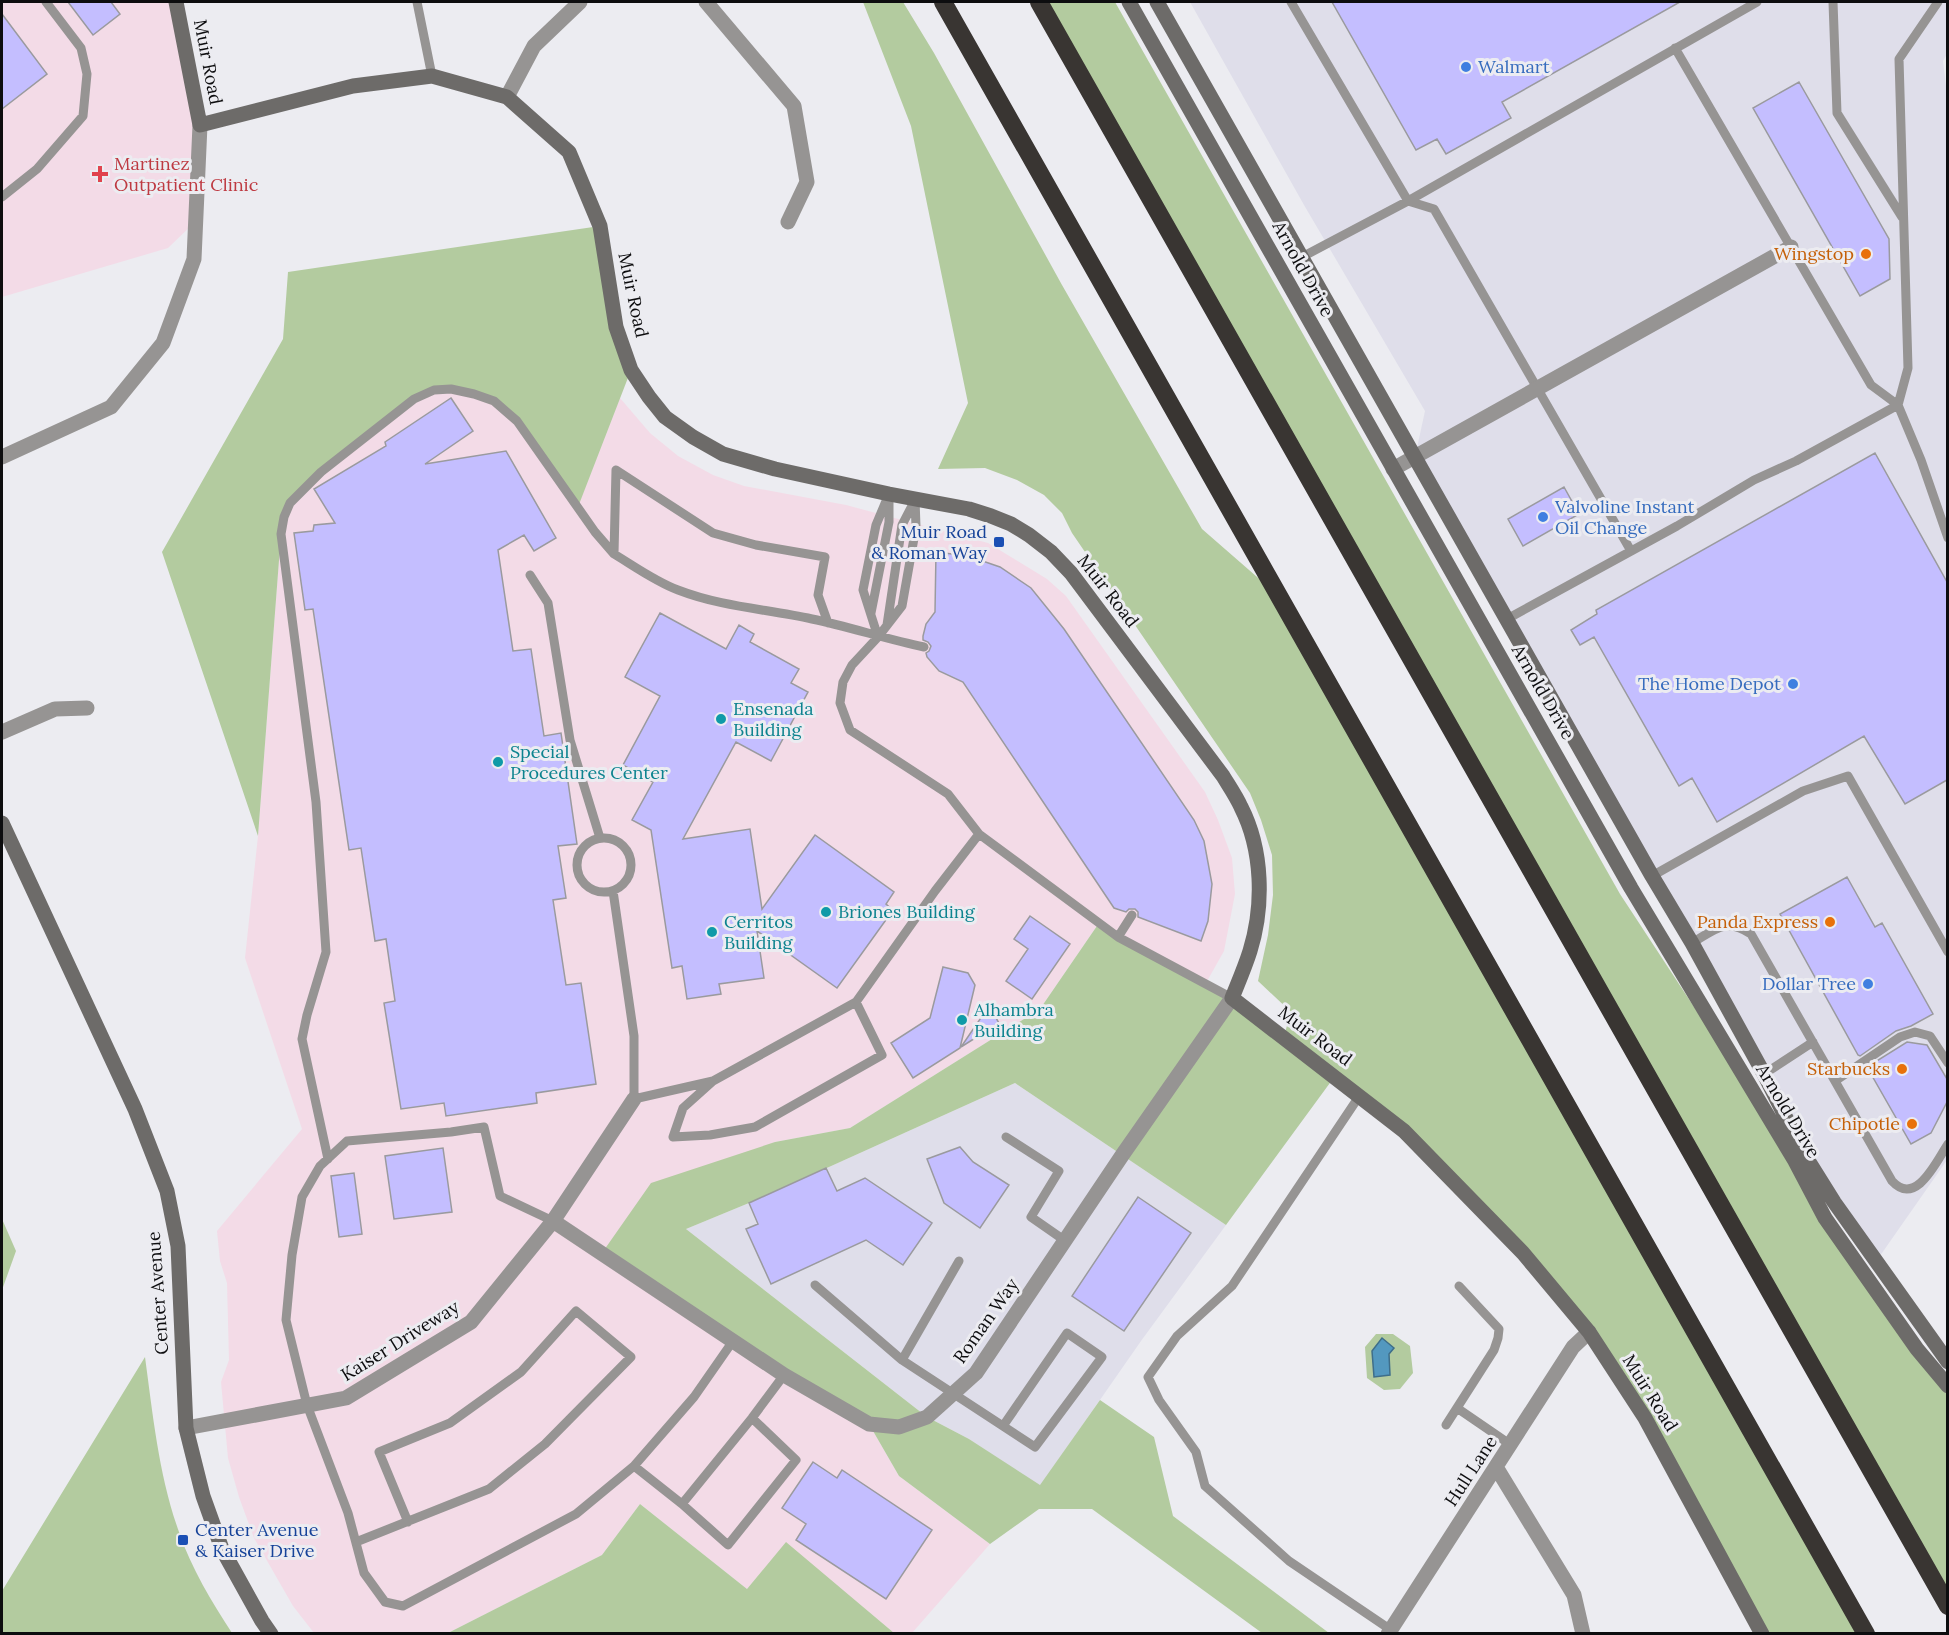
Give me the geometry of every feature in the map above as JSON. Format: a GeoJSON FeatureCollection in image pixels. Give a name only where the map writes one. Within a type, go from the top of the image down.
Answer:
{"type":"FeatureCollection","features":[{"type":"Feature","properties":{"kind":"highway"},"geometry":{"type":"LineString","coordinates":[[943,2],[1866,1634]]}},
{"type":"Feature","properties":{"kind":"highway"},"geometry":{"type":"LineString","coordinates":[[1039,2],[1947,1606]]}},
{"type":"Feature","properties":{"kind":"highway"},"geometry":{"type":"LineString","coordinates":[[1924,1565],[1947,1599]]}},
{"type":"Feature","properties":{"kind":"street","name":"Muir Road"},"geometry":{"type":"LineString","coordinates":[[177,2],[200,125],[353,86],[432,76],[507,97],[569,152],[600,226],[616,327],[631,370],[665,417],[693,437],[723,454],[775,469],[915,500],[969,509],[1019,528],[1051,552],[1071,573],[1223,776],[1242,808],[1252,833],[1259,871],[1258,912],[1250,951],[1232,998],[1404,1131],[1523,1253],[1589,1332],[1645,1418],[1762,1634]]}},
{"type":"Feature","properties":{"kind":"street"},"geometry":{"type":"LineString","coordinates":[[507,97],[534,46],[580,2]]}},
{"type":"Feature","properties":{"kind":"street"},"geometry":{"type":"LineString","coordinates":[[706,2],[794,106],[807,182],[788,222]]}},
{"type":"Feature","properties":{"kind":"street","name":"Arnold Drive"},"geometry":{"type":"LineString","coordinates":[[1129,2],[1631,888],[1795,1161],[1826,1218],[1917,1350],[1946,1382]]}},
{"type":"Feature","properties":{"kind":"street","name":"Arnold Drive"},"geometry":{"type":"LineString","coordinates":[[1157,2],[1692,943],[1764,1074],[1804,1154],[1834,1202],[1947,1362]]}},
{"type":"Feature","properties":{"kind":"street"},"geometry":{"type":"LineString","coordinates":[[2,457],[111,407],[163,343],[194,259],[200,125]]}},
{"type":"Feature","properties":{"kind":"street"},"geometry":{"type":"LineString","coordinates":[[1394,469],[1791,247]]}},
{"type":"Feature","properties":{"kind":"street"},"geometry":{"type":"LineString","coordinates":[[2,732],[55,709],[87,708]]}},
{"type":"Feature","properties":{"kind":"street","name":"Center Avenue"},"geometry":{"type":"LineString","coordinates":[[2,823],[135,1109],[167,1191],[178,1246],[186,1428],[203,1496],[222,1549],[262,1621],[272,1634]]}},
{"type":"Feature","properties":{"kind":"street","name":"Roman Way"},"geometry":{"type":"LineString","coordinates":[[553,1221],[784,1375],[869,1424],[899,1426],[927,1417],[976,1373],[1064,1240],[1232,998]]}},
{"type":"Feature","properties":{"kind":"street","name":"Kaiser Driveway"},"geometry":{"type":"LineString","coordinates":[[186,1428],[346,1398],[471,1322],[553,1221],[634,1099]]}},
{"type":"Feature","properties":{"kind":"street","name":"Hull Lane"},"geometry":{"type":"LineString","coordinates":[[1390,1632],[1573,1347],[1589,1332]]}},
{"type":"Feature","properties":{"kind":"street"},"geometry":{"type":"LineString","coordinates":[[1496,1467],[1574,1595],[1583,1634]]}},
{"type":"Feature","properties":{"kind":"lane"},"geometry":{"type":"LineString","coordinates":[[2,197],[37,169],[83,116],[87,74],[81,48],[46,2]]}},
{"type":"Feature","properties":{"kind":"lane"},"geometry":{"type":"LineString","coordinates":[[417,2],[432,76]]}},
{"type":"Feature","properties":{"kind":"lane"},"geometry":{"type":"LineString","coordinates":[[1291,2],[1408,201],[1434,209],[1631,551]]}},
{"type":"Feature","properties":{"kind":"lane"},"geometry":{"type":"LineString","coordinates":[[1302,257],[1408,201],[1757,2]]}},
{"type":"Feature","properties":{"kind":"lane"},"geometry":{"type":"LineString","coordinates":[[1833,2],[1837,113],[1904,220]]}},
{"type":"Feature","properties":{"kind":"lane"},"geometry":{"type":"LineString","coordinates":[[1507,619],[1677,526],[1754,480],[1898,405],[1908,368],[1899,59],[1938,2]]}},
{"type":"Feature","properties":{"kind":"lane"},"geometry":{"type":"LineString","coordinates":[[1675,48],[1871,385],[1898,405],[1921,460],[1947,538]]}},
{"type":"Feature","properties":{"kind":"lane"},"geometry":{"type":"LineString","coordinates":[[328,1159],[302,1039],[306,1015],[326,952],[316,802],[281,534],[284,517],[290,503],[321,472],[414,399],[434,390],[452,389],[474,394],[494,401],[518,421],[614,554],[675,590],[716,603],[828,623],[878,637],[924,646]]}},
{"type":"Feature","properties":{"kind":"lane"},"geometry":{"type":"LineString","coordinates":[[614,554],[616,470],[713,533],[756,545],[825,557],[818,595],[828,623]]}},
{"type":"Feature","properties":{"kind":"lane"},"geometry":{"type":"LineString","coordinates":[[878,637],[870,614],[889,522],[889,494]]}},
{"type":"Feature","properties":{"kind":"lane"},"geometry":{"type":"LineString","coordinates":[[915,500],[916,527],[902,606],[852,665],[843,682],[840,703],[850,730],[948,794],[979,834],[1118,937],[1232,998]]}},
{"type":"Feature","properties":{"kind":"lane"},"geometry":{"type":"LineString","coordinates":[[530,575],[548,603],[570,740],[600,838]]}},
{"type":"Feature","properties":{"kind":"lane"},"geometry":{"type":"LineString","coordinates":[[1652,876],[1803,791],[1848,776],[1947,952]]}},
{"type":"Feature","properties":{"kind":"lane"},"geometry":{"type":"LineString","coordinates":[[856,1002],[882,1055],[754,1127],[710,1136],[673,1137],[683,1108],[713,1081],[856,1002],[935,891],[979,834]]}},
{"type":"Feature","properties":{"kind":"lane"},"geometry":{"type":"LineString","coordinates":[[600,838],[617,841],[624,846],[632,862],[627,880],[613,891],[595,891],[587,886],[578,871],[577,862],[585,846],[600,838]]}},
{"type":"Feature","properties":{"kind":"lane"},"geometry":{"type":"LineString","coordinates":[[613,891],[634,1036],[634,1099],[713,1081]]}},
{"type":"Feature","properties":{"kind":"lane"},"geometry":{"type":"LineString","coordinates":[[1118,937],[1132,915]]}},
{"type":"Feature","properties":{"kind":"lane"},"geometry":{"type":"LineString","coordinates":[[1692,943],[1725,924],[1741,927],[1751,934],[1892,1181],[1899,1189],[1908,1190],[1922,1183],[1947,1144]]}},
{"type":"Feature","properties":{"kind":"lane"},"geometry":{"type":"LineString","coordinates":[[1835,1081],[1900,1037],[1915,1032],[1930,1036],[1947,1063]]}},
{"type":"Feature","properties":{"kind":"lane"},"geometry":{"type":"LineString","coordinates":[[1764,1074],[1813,1042]]}},
{"type":"Feature","properties":{"kind":"lane"},"geometry":{"type":"LineString","coordinates":[[1360,1095],[1232,1286],[1177,1336],[1148,1377],[1159,1401],[1196,1452],[1205,1486],[1289,1561],[1390,1632]]}},
{"type":"Feature","properties":{"kind":"lane"},"geometry":{"type":"LineString","coordinates":[[553,1221],[500,1196],[484,1126],[451,1132],[347,1141],[320,1166],[302,1197],[292,1255],[286,1320],[307,1405],[348,1513],[364,1573],[385,1602],[402,1606],[576,1514],[634,1466],[694,1397],[733,1341]]}},
{"type":"Feature","properties":{"kind":"lane"},"geometry":{"type":"LineString","coordinates":[[1006,1137],[1059,1171],[1031,1217],[1064,1240]]}},
{"type":"Feature","properties":{"kind":"lane"},"geometry":{"type":"LineString","coordinates":[[902,1360],[959,1261]]}},
{"type":"Feature","properties":{"kind":"lane"},"geometry":{"type":"LineString","coordinates":[[815,1285],[902,1360],[953,1394],[1035,1446],[1102,1358],[1067,1333],[1004,1426]]}},
{"type":"Feature","properties":{"kind":"lane"},"geometry":{"type":"LineString","coordinates":[[1446,1425],[1494,1350],[1499,1329],[1459,1286]]}},
{"type":"Feature","properties":{"kind":"lane"},"geometry":{"type":"LineString","coordinates":[[356,1542],[408,1522],[489,1489],[545,1444],[631,1356],[576,1311],[521,1372],[450,1423],[379,1452],[408,1522]]}},
{"type":"Feature","properties":{"kind":"lane"},"geometry":{"type":"LineString","coordinates":[[682,1504],[784,1375]]}},
{"type":"Feature","properties":{"kind":"lane"},"geometry":{"type":"LineString","coordinates":[[1457,1408],[1511,1445]]}},
{"type":"Feature","properties":{"kind":"lane"},"geometry":{"type":"LineString","coordinates":[[634,1466],[728,1545],[796,1460],[752,1418]]}},
{"type":"Feature","properties":{"kind":"shaded area","name":"Martinez Outpatient Clinic"},"geometry":{"type":"Polygon","coordinates":[[[2,2],[176,2],[200,125],[195,222],[168,248],[2,297],[2,2]]]}},
{"type":"Feature","properties":{"kind":"shaded area"},"geometry":{"type":"Polygon","coordinates":[[[1190,2],[1947,2],[1947,54],[1943,61],[1948,102],[1947,1160],[1875,1263],[1834,1202],[1415,457],[1425,411],[1304,205],[1190,2]]]}},
{"type":"Feature","properties":{"kind":"shaded area"},"geometry":{"type":"Polygon","coordinates":[[[451,389],[507,410],[578,506],[620,398],[650,433],[678,456],[713,475],[744,486],[846,505],[988,543],[1047,579],[1066,596],[1205,792],[1218,820],[1232,858],[1235,894],[1224,951],[1206,983],[1099,923],[1040,1009],[850,1128],[775,1142],[602,1253],[869,1424],[899,1476],[990,1544],[912,1633],[894,1633],[786,1543],[747,1589],[640,1504],[602,1555],[448,1633],[314,1633],[293,1606],[254,1538],[228,1458],[221,1382],[229,1360],[227,1283],[220,1261],[217,1231],[302,1129],[245,958],[258,836],[281,534],[290,503],[414,399],[451,389]]]}},
{"type":"Feature","properties":{"kind":"shaded area"},"geometry":{"type":"Polygon","coordinates":[[[1015,1083],[1226,1225],[1141,1341],[1040,1486],[969,1439],[927,1417],[686,1229],[1015,1083]]]}},
{"type":"Feature","properties":{"kind":"green space"},"geometry":{"type":"Polygon","coordinates":[[[863,2],[903,2],[1202,529],[1279,596],[1866,1633],[1762,1633],[1645,1418],[1523,1253],[1335,1076],[1226,1225],[1015,1083],[686,1229],[927,1417],[969,1439],[1040,1485],[1100,1400],[1154,1437],[1173,1516],[1329,1633],[1262,1633],[1092,1509],[1039,1509],[990,1544],[899,1476],[869,1424],[602,1253],[651,1183],[775,1142],[850,1128],[1040,1009],[1099,923],[1206,983],[1284,1036],[1291,1012],[1258,981],[1268,935],[1273,895],[1272,855],[1250,793],[1072,533],[1062,513],[1044,495],[1017,480],[985,468],[938,469],[968,403],[911,126],[863,2]]]}},
{"type":"Feature","properties":{"kind":"green space"},"geometry":{"type":"Polygon","coordinates":[[[1039,2],[1115,2],[1620,894],[1795,1161],[1947,1386],[1947,1599],[1039,2]]]}},
{"type":"Feature","properties":{"kind":"green space"},"geometry":{"type":"Polygon","coordinates":[[[600,226],[631,370],[578,507],[507,410],[451,389],[414,399],[290,503],[281,534],[258,836],[162,552],[283,339],[288,272],[600,226]]]}},
{"type":"Feature","properties":{"kind":"green space"},"geometry":{"type":"Polygon","coordinates":[[[2,1219],[16,1251],[2,1290],[2,1219]]]}},
{"type":"Feature","properties":{"kind":"green space"},"geometry":{"type":"Polygon","coordinates":[[[1376,1334],[1393,1334],[1410,1346],[1413,1373],[1400,1389],[1384,1390],[1367,1378],[1365,1347],[1376,1334]]]}},
{"type":"Feature","properties":{"kind":"green space"},"geometry":{"type":"Polygon","coordinates":[[[145,1357],[158,1446],[172,1511],[196,1572],[232,1633],[2,1633],[2,1591],[145,1357]]]}},
{"type":"Feature","properties":{"kind":"green space"},"geometry":{"type":"Polygon","coordinates":[[[640,1504],[747,1589],[786,1542],[894,1633],[448,1633],[602,1555],[640,1504]]]}},
{"type":"Feature","properties":{"kind":"water"},"geometry":{"type":"Polygon","coordinates":[[[1382,1338],[1394,1348],[1389,1354],[1390,1375],[1374,1377],[1372,1351],[1382,1338]]]}},
{"type":"Feature","properties":{"kind":"building"},"geometry":{"type":"Polygon","coordinates":[[[68,2],[111,2],[120,14],[93,35],[68,2]]]}},
{"type":"Feature","properties":{"kind":"building","name":"Walmart"},"geometry":{"type":"Polygon","coordinates":[[[1332,2],[1680,2],[1502,102],[1511,118],[1446,154],[1437,139],[1416,150],[1332,2]]]}},
{"type":"Feature","properties":{"kind":"building"},"geometry":{"type":"Polygon","coordinates":[[[2,14],[47,74],[2,109],[2,14]]]}},
{"type":"Feature","properties":{"kind":"building"},"geometry":{"type":"Polygon","coordinates":[[[1799,82],[1889,239],[1890,279],[1860,296],[1753,108],[1799,82]]]}},
{"type":"Feature","properties":{"kind":"building","name":"Special Procedures Center"},"geometry":{"type":"Polygon","coordinates":[[[451,398],[473,431],[425,464],[506,451],[556,538],[534,551],[524,535],[498,550],[513,651],[531,649],[544,736],[561,733],[577,844],[558,846],[566,898],[553,900],[566,985],[581,983],[596,1084],[536,1093],[537,1103],[446,1116],[444,1103],[401,1109],[384,1003],[395,1001],[386,939],[375,941],[361,848],[349,850],[313,609],[305,610],[294,533],[313,531],[314,525],[335,523],[314,489],[386,446],[385,442],[451,398]]]}},
{"type":"Feature","properties":{"kind":"building","name":"The Home Depot"},"geometry":{"type":"Polygon","coordinates":[[[1875,453],[1947,582],[1947,780],[1905,804],[1864,736],[1717,822],[1692,778],[1679,786],[1594,637],[1580,645],[1571,630],[1597,614],[1596,610],[1875,453]]]}},
{"type":"Feature","properties":{"kind":"building","name":"Valvoline Instant Oil Change"},"geometry":{"type":"Polygon","coordinates":[[[1564,487],[1579,514],[1523,546],[1508,519],[1564,487]]]}},
{"type":"Feature","properties":{"kind":"building"},"geometry":{"type":"Polygon","coordinates":[[[936,552],[968,556],[1000,567],[1031,588],[1064,629],[1194,820],[1204,841],[1212,884],[1208,921],[1201,941],[1138,917],[1135,909],[1129,909],[1126,912],[1114,908],[963,682],[939,671],[927,657],[926,653],[931,646],[923,640],[923,636],[926,624],[935,612],[936,552]]]}},
{"type":"Feature","properties":{"kind":"building"},"geometry":{"type":"Polygon","coordinates":[[[660,613],[726,649],[739,625],[754,634],[750,642],[799,669],[791,683],[808,692],[771,761],[736,742],[683,839],[750,829],[762,909],[815,835],[894,892],[886,904],[893,910],[837,988],[757,931],[764,978],[719,984],[721,994],[687,999],[682,966],[672,968],[651,830],[632,820],[653,782],[623,765],[660,696],[625,677],[660,613]]]}},
{"type":"Feature","properties":{"kind":"building"},"geometry":{"type":"Polygon","coordinates":[[[1847,877],[1875,927],[1882,923],[1933,1014],[1896,1031],[1860,1056],[1780,914],[1847,877]]]}},
{"type":"Feature","properties":{"kind":"building"},"geometry":{"type":"Polygon","coordinates":[[[1030,916],[1070,944],[1032,999],[1006,981],[1028,949],[1014,939],[1030,916]]]}},
{"type":"Feature","properties":{"kind":"building","name":"Alhambra Building"},"geometry":{"type":"Polygon","coordinates":[[[943,967],[968,973],[975,985],[960,1048],[913,1078],[891,1043],[930,1018],[943,967]]]}},
{"type":"Feature","properties":{"kind":"building"},"geometry":{"type":"Polygon","coordinates":[[[989,1006],[999,1023],[961,1047],[989,1006]]]}},
{"type":"Feature","properties":{"kind":"building"},"geometry":{"type":"Polygon","coordinates":[[[1907,1042],[1927,1045],[1947,1079],[1947,1102],[1931,1133],[1911,1144],[1867,1067],[1907,1042]]]}},
{"type":"Feature","properties":{"kind":"building"},"geometry":{"type":"Polygon","coordinates":[[[960,1147],[973,1162],[1009,1185],[980,1228],[944,1203],[927,1159],[960,1147]]]}},
{"type":"Feature","properties":{"kind":"building"},"geometry":{"type":"Polygon","coordinates":[[[443,1148],[452,1212],[394,1219],[385,1156],[443,1148]]]}},
{"type":"Feature","properties":{"kind":"building"},"geometry":{"type":"Polygon","coordinates":[[[826,1168],[837,1191],[865,1178],[932,1223],[903,1265],[866,1240],[771,1284],[746,1229],[758,1224],[749,1203],[826,1168]]]}},
{"type":"Feature","properties":{"kind":"building"},"geometry":{"type":"Polygon","coordinates":[[[354,1173],[362,1234],[339,1237],[331,1176],[354,1173]]]}},
{"type":"Feature","properties":{"kind":"building"},"geometry":{"type":"Polygon","coordinates":[[[1138,1197],[1191,1233],[1124,1331],[1072,1296],[1138,1197]]]}},
{"type":"Feature","properties":{"kind":"building"},"geometry":{"type":"Polygon","coordinates":[[[813,1462],[837,1478],[842,1470],[932,1530],[886,1599],[796,1540],[806,1524],[782,1508],[813,1462]]]}},
{"type":"Feature","properties":{"kind":"place","name":"Walmart"},"geometry":{"type":"Point","coordinates":[1466,67]}},
{"type":"Feature","properties":{"kind":"place","name":"Martinez Outpatient Clinic"},"geometry":{"type":"Point","coordinates":[100,174]}},
{"type":"Feature","properties":{"kind":"place","name":"Wingstop"},"geometry":{"type":"Point","coordinates":[1866,254]}},
{"type":"Feature","properties":{"kind":"place","name":"Valvoline Instant Oil Change"},"geometry":{"type":"Point","coordinates":[1543,517]}},
{"type":"Feature","properties":{"kind":"place","name":"Muir Road & Roman Way"},"geometry":{"type":"Point","coordinates":[999,542]}},
{"type":"Feature","properties":{"kind":"place","name":"The Home Depot"},"geometry":{"type":"Point","coordinates":[1793,684]}},
{"type":"Feature","properties":{"kind":"place","name":"Ensenada Building"},"geometry":{"type":"Point","coordinates":[721,719]}},
{"type":"Feature","properties":{"kind":"place","name":"Special Procedures Center"},"geometry":{"type":"Point","coordinates":[498,762]}},
{"type":"Feature","properties":{"kind":"place","name":"Briones Building"},"geometry":{"type":"Point","coordinates":[826,912]}},
{"type":"Feature","properties":{"kind":"place","name":"Panda Express"},"geometry":{"type":"Point","coordinates":[1830,922]}},
{"type":"Feature","properties":{"kind":"place","name":"Cerritos Building"},"geometry":{"type":"Point","coordinates":[712,932]}},
{"type":"Feature","properties":{"kind":"place","name":"Dollar Tree"},"geometry":{"type":"Point","coordinates":[1868,984]}},
{"type":"Feature","properties":{"kind":"place","name":"Alhambra Building"},"geometry":{"type":"Point","coordinates":[962,1020]}},
{"type":"Feature","properties":{"kind":"place","name":"Starbucks"},"geometry":{"type":"Point","coordinates":[1902,1069]}},
{"type":"Feature","properties":{"kind":"place","name":"Chipotle"},"geometry":{"type":"Point","coordinates":[1912,1124]}},
{"type":"Feature","properties":{"kind":"place","name":"Center Avenue & Kaiser Drive"},"geometry":{"type":"Point","coordinates":[183,1540]}}]}
